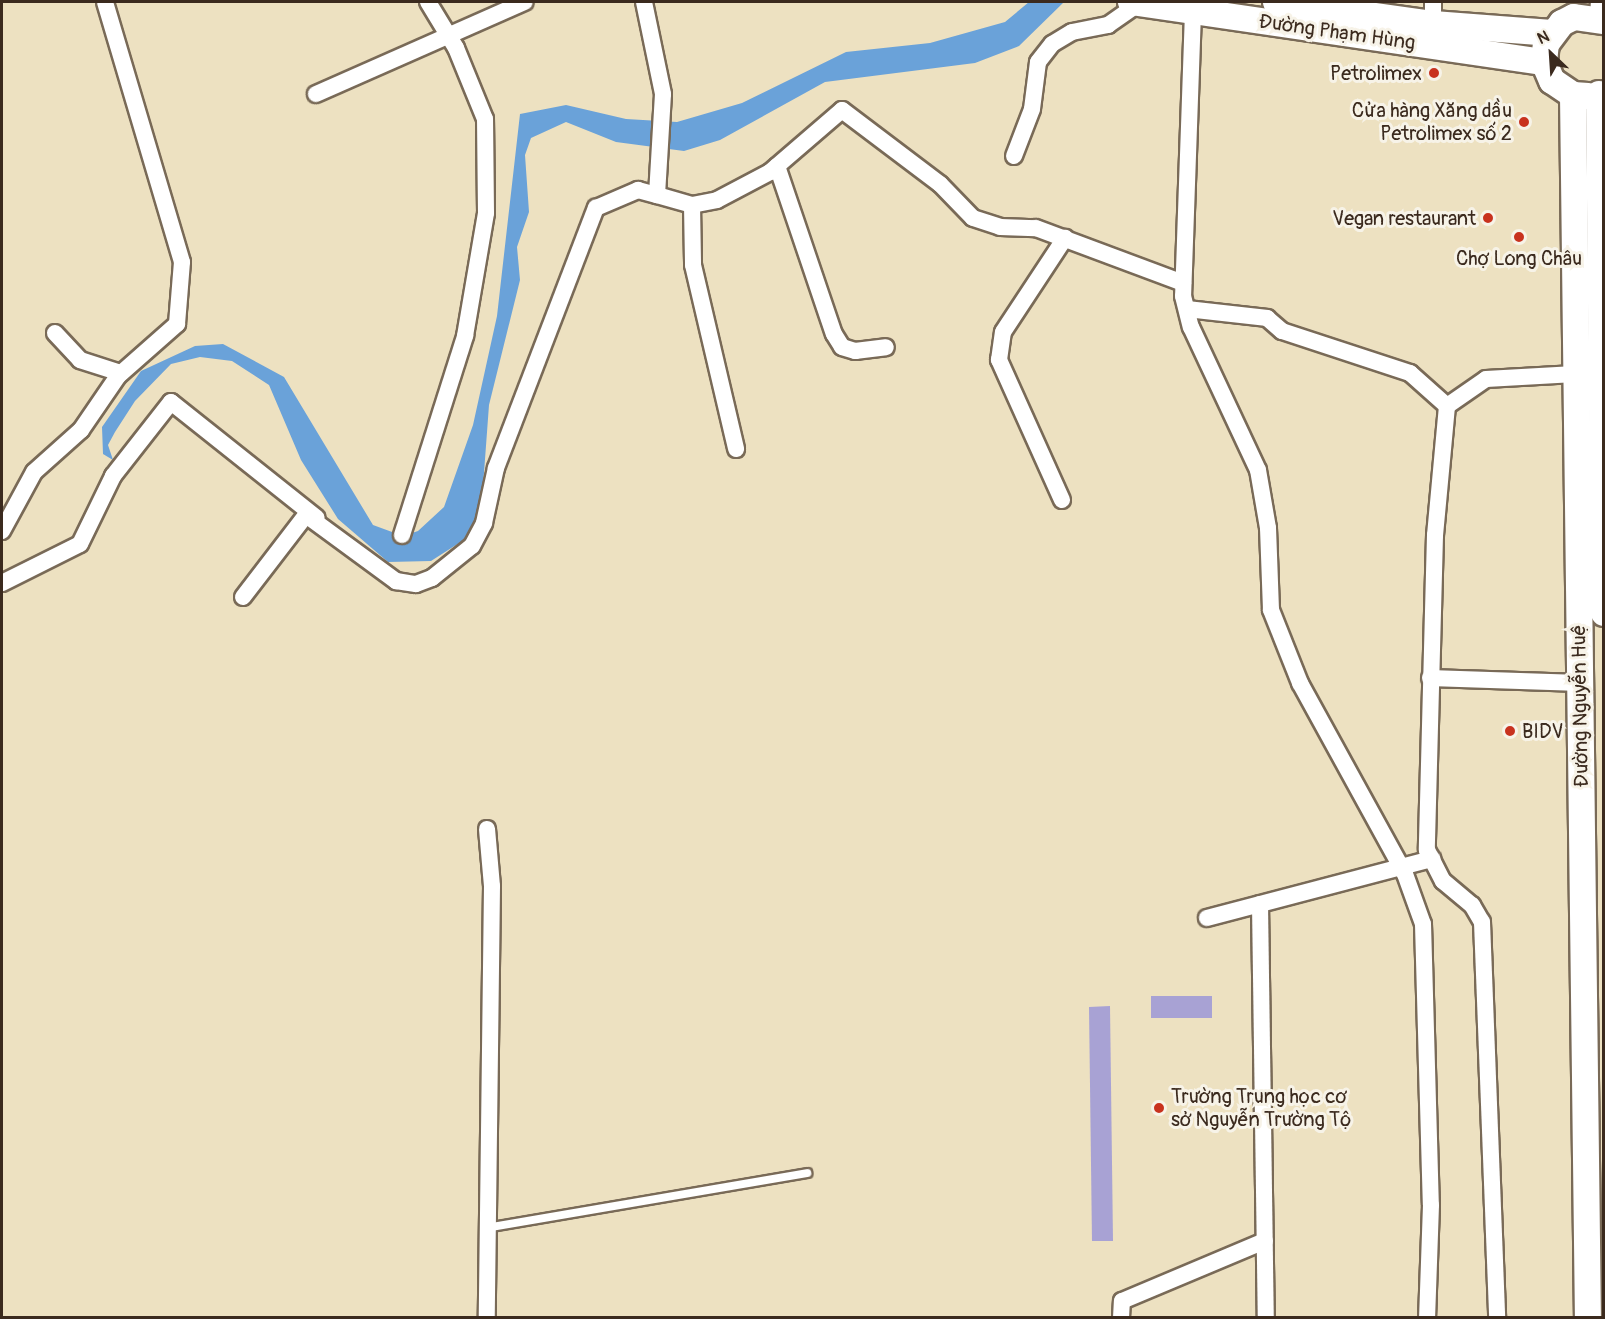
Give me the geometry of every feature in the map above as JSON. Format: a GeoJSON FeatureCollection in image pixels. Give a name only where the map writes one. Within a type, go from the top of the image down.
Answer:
{"type":"FeatureCollection","features":[{"type":"Feature","properties":{"kind":"main road","name":"Đường Phạm Hùng"},"geometry":{"type":"LineString","coordinates":[[1136,2],[1544,62]]}},
{"type":"Feature","properties":{"kind":"main road","name":"Đường Phạm Hùng"},"geometry":{"type":"LineString","coordinates":[[1276,2],[1433,13],[1552,33]]}},
{"type":"Feature","properties":{"kind":"main road"},"geometry":{"type":"LineString","coordinates":[[1600,14],[1574,18],[1552,33],[1544,62],[1552,81],[1573,95],[1601,92]]}},
{"type":"Feature","properties":{"kind":"main road","name":"Đường Nguyễn Huệ"},"geometry":{"type":"LineString","coordinates":[[1601,92],[1604,613]]}},
{"type":"Feature","properties":{"kind":"main road","name":"Đường Nguyễn Huệ"},"geometry":{"type":"LineString","coordinates":[[1573,95],[1580,683],[1594,968],[1588,1317]]}},
{"type":"Feature","properties":{"kind":"street"},"geometry":{"type":"LineString","coordinates":[[2,531],[34,472],[81,430],[121,373],[177,324],[184,289],[182,262],[105,2]]}},
{"type":"Feature","properties":{"kind":"street"},"geometry":{"type":"LineString","coordinates":[[402,535],[465,336],[486,213],[485,119],[449,36],[428,2]]}},
{"type":"Feature","properties":{"kind":"street"},"geometry":{"type":"LineString","coordinates":[[316,94],[525,2]]}},
{"type":"Feature","properties":{"kind":"street"},"geometry":{"type":"LineString","coordinates":[[644,2],[663,94],[657,195]]}},
{"type":"Feature","properties":{"kind":"street"},"geometry":{"type":"LineString","coordinates":[[1014,156],[1032,109],[1038,62],[1052,44],[1072,32],[1108,25],[1136,2]]}},
{"type":"Feature","properties":{"kind":"street"},"geometry":{"type":"LineString","coordinates":[[1194,12],[1183,283],[1187,309],[1258,470],[1268,528],[1271,610],[1278,629],[1300,683],[1401,867],[1423,924],[1427,967],[1427,1317]]}},
{"type":"Feature","properties":{"kind":"street"},"geometry":{"type":"LineString","coordinates":[[2,583],[80,544],[113,477],[171,402],[396,581],[416,584],[432,578],[472,546],[484,523],[496,468],[596,208],[638,190],[692,204],[717,200],[777,166],[842,110],[939,184],[973,218],[1065,238],[1183,283]]}},
{"type":"Feature","properties":{"kind":"street"},"geometry":{"type":"LineString","coordinates":[[777,166],[834,334],[842,347],[855,351],[886,347]]}},
{"type":"Feature","properties":{"kind":"street"},"geometry":{"type":"LineString","coordinates":[[692,204],[693,265],[736,449]]}},
{"type":"Feature","properties":{"kind":"street"},"geometry":{"type":"LineString","coordinates":[[1062,500],[999,360],[1003,332],[1065,238]]}},
{"type":"Feature","properties":{"kind":"street"},"geometry":{"type":"LineString","coordinates":[[1187,309],[1267,318],[1282,331],[1410,373],[1447,406]]}},
{"type":"Feature","properties":{"kind":"street"},"geometry":{"type":"LineString","coordinates":[[55,333],[80,360],[121,373]]}},
{"type":"Feature","properties":{"kind":"street"},"geometry":{"type":"LineString","coordinates":[[1497,1317],[1482,922],[1472,905],[1443,881],[1427,850],[1435,535],[1447,406],[1486,379],[1575,374]]}},
{"type":"Feature","properties":{"kind":"street"},"geometry":{"type":"LineString","coordinates":[[243,597],[300,521],[306,515],[317,518]]}},
{"type":"Feature","properties":{"kind":"street"},"geometry":{"type":"LineString","coordinates":[[1430,678],[1580,683]]}},
{"type":"Feature","properties":{"kind":"street"},"geometry":{"type":"LineString","coordinates":[[487,829],[492,886],[485,1228],[487,1317]]}},
{"type":"Feature","properties":{"kind":"street"},"geometry":{"type":"LineString","coordinates":[[1207,918],[1432,860]]}},
{"type":"Feature","properties":{"kind":"street"},"geometry":{"type":"LineString","coordinates":[[1260,904],[1266,1317]]}},
{"type":"Feature","properties":{"kind":"street"},"geometry":{"type":"LineString","coordinates":[[1121,1317],[1122,1301],[1265,1241]]}},
{"type":"Feature","properties":{"kind":"lane"},"geometry":{"type":"LineString","coordinates":[[485,1228],[807,1173]]}},
{"type":"Feature","properties":{"kind":"water"},"geometry":{"type":"Polygon","coordinates":[[[1029,2],[1064,2],[1019,46],[975,63],[825,82],[720,140],[684,151],[616,142],[566,122],[531,138],[525,155],[529,212],[517,247],[520,280],[489,405],[482,500],[470,536],[431,561],[388,562],[338,519],[301,460],[269,385],[232,361],[200,357],[171,364],[135,401],[115,432],[108,445],[113,460],[103,454],[102,427],[141,371],[195,346],[223,344],[284,377],[373,525],[403,536],[418,531],[444,507],[473,425],[497,316],[520,114],[566,105],[626,119],[677,122],[742,103],[846,52],[930,43],[1005,22],[1029,2]]]}},
{"type":"Feature","properties":{"kind":"building"},"geometry":{"type":"Polygon","coordinates":[[[1151,996],[1212,996],[1212,1018],[1151,1018],[1151,996]]]}},
{"type":"Feature","properties":{"kind":"building"},"geometry":{"type":"Polygon","coordinates":[[[1110,1006],[1113,1241],[1092,1241],[1089,1007],[1110,1006]]]}},
{"type":"Feature","properties":{"kind":"place","name":"Petrolimex"},"geometry":{"type":"Point","coordinates":[1434,73]}},
{"type":"Feature","properties":{"kind":"place","name":"Cửa hàng Xăng dầu Petrolimex số 2"},"geometry":{"type":"Point","coordinates":[1524,122]}},
{"type":"Feature","properties":{"kind":"place","name":"Vegan restaurant"},"geometry":{"type":"Point","coordinates":[1488,218]}},
{"type":"Feature","properties":{"kind":"place","name":"Chợ Long Châu"},"geometry":{"type":"Point","coordinates":[1519,237]}},
{"type":"Feature","properties":{"kind":"place","name":"BIDV"},"geometry":{"type":"Point","coordinates":[1510,731]}},
{"type":"Feature","properties":{"kind":"place","name":"Trường Trung học cơ sở Nguyễn Trường Tộ"},"geometry":{"type":"Point","coordinates":[1159,1108]}}]}
